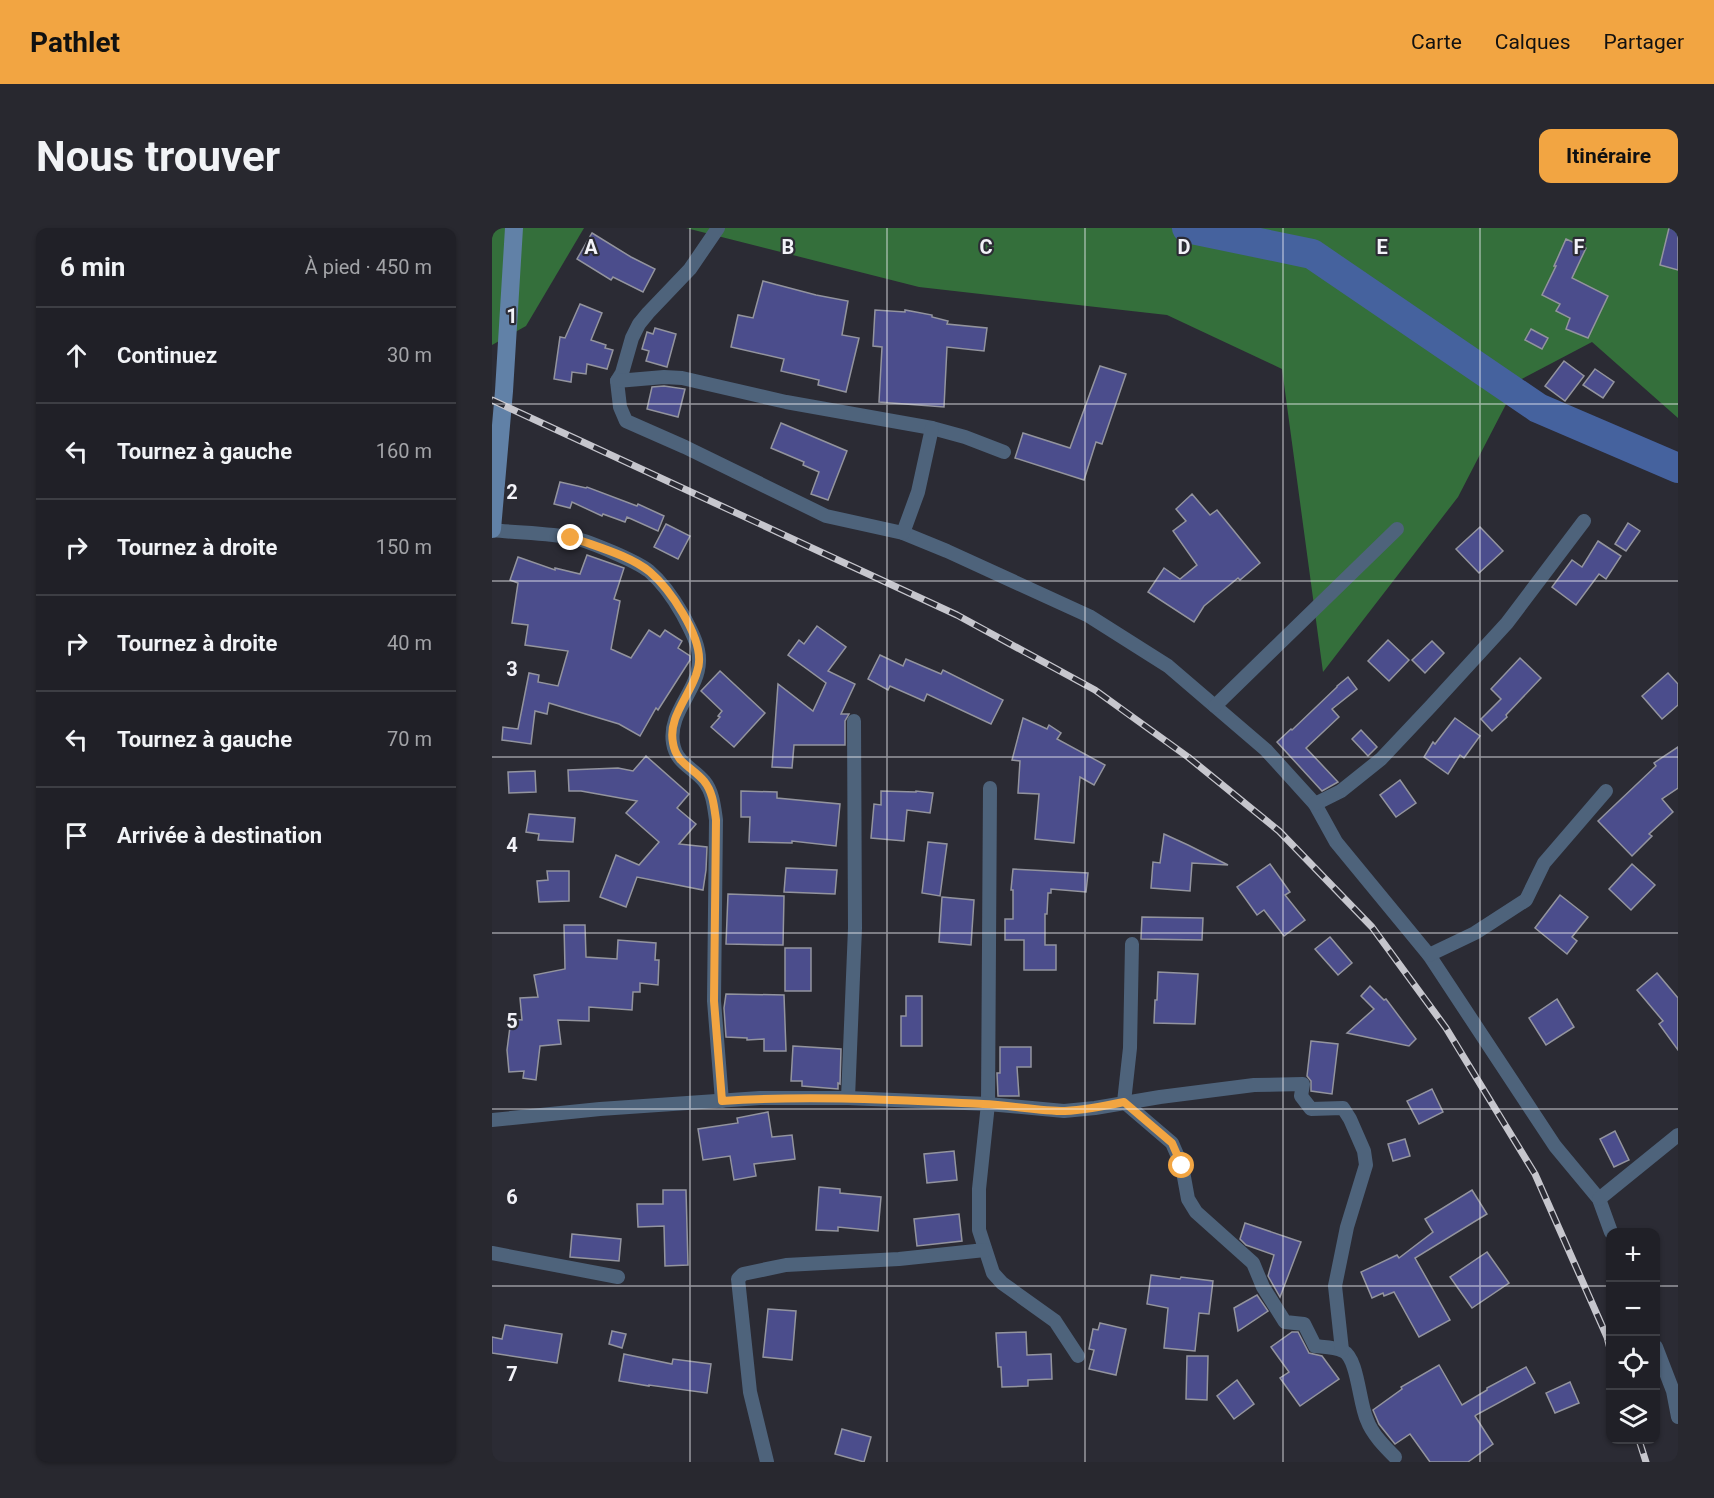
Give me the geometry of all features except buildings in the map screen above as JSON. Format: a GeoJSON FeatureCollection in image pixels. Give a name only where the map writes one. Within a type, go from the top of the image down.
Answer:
{"type":"FeatureCollection","features":[{"type":"Feature","properties":{"kind":"street"},"geometry":{"type":"LineString","coordinates":[[514,228],[504,391],[492,530],[571,538],[628,559],[650,572],[670,594],[693,634],[699,652],[699,664],[695,679],[673,723],[672,742],[677,757],[704,782],[712,796],[716,820],[714,1001],[722,1101]]}},
{"type":"Feature","properties":{"kind":"street"},"geometry":{"type":"LineString","coordinates":[[718,228],[690,269],[639,324],[632,338],[622,373],[617,381],[620,407],[626,421],[685,447],[826,516],[903,533],[947,550],[1089,616],[1168,666],[1266,750],[1315,804],[1336,842],[1429,954],[1555,1146],[1599,1199],[1609,1228]]}},
{"type":"Feature","properties":{"kind":"street"},"geometry":{"type":"LineString","coordinates":[[617,381],[664,377],[682,378],[786,402],[932,428],[965,437],[1004,452]]}},
{"type":"Feature","properties":{"kind":"street"},"geometry":{"type":"LineString","coordinates":[[903,533],[918,492],[932,428]]}},
{"type":"Feature","properties":{"kind":"street"},"geometry":{"type":"LineString","coordinates":[[1315,804],[1341,791],[1380,759],[1431,706],[1507,623],[1584,521]]}},
{"type":"Feature","properties":{"kind":"street"},"geometry":{"type":"LineString","coordinates":[[1215,706],[1397,530]]}},
{"type":"Feature","properties":{"kind":"street"},"geometry":{"type":"LineString","coordinates":[[848,1098],[855,928],[854,720]]}},
{"type":"Feature","properties":{"kind":"street"},"geometry":{"type":"LineString","coordinates":[[990,788],[988,1104],[979,1189],[979,1230],[993,1273],[1002,1283],[1055,1322],[1078,1356]]}},
{"type":"Feature","properties":{"kind":"street"},"geometry":{"type":"LineString","coordinates":[[1429,954],[1475,933],[1526,900],[1544,863],[1606,791]]}},
{"type":"Feature","properties":{"kind":"street"},"geometry":{"type":"LineString","coordinates":[[1124,1102],[1130,1048],[1132,944]]}},
{"type":"Feature","properties":{"kind":"street"},"geometry":{"type":"LineString","coordinates":[[492,1120],[589,1110],[760,1098],[848,1098],[988,1104],[1064,1111],[1254,1085],[1303,1084],[1301,1096],[1311,1109],[1342,1108],[1350,1119],[1364,1151],[1366,1165],[1347,1227],[1335,1286],[1342,1350]]}},
{"type":"Feature","properties":{"kind":"street"},"geometry":{"type":"LineString","coordinates":[[1124,1102],[1172,1143],[1182,1166],[1188,1199],[1196,1212],[1253,1263],[1263,1287],[1285,1322],[1305,1324],[1315,1346],[1342,1350],[1349,1356],[1354,1365],[1367,1420],[1384,1446],[1395,1457]]}},
{"type":"Feature","properties":{"kind":"street"},"geometry":{"type":"LineString","coordinates":[[1599,1199],[1678,1135]]}},
{"type":"Feature","properties":{"kind":"street"},"geometry":{"type":"LineString","coordinates":[[767,1462],[750,1392],[738,1279],[743,1274],[786,1265],[899,1259],[985,1250]]}},
{"type":"Feature","properties":{"kind":"street"},"geometry":{"type":"LineString","coordinates":[[492,1252],[618,1277]]}},
{"type":"Feature","properties":{"kind":"street"},"geometry":{"type":"LineString","coordinates":[[1660,1358],[1672,1391],[1678,1417]]}},
{"type":"Feature","properties":{"kind":"green space"},"geometry":{"type":"Polygon","coordinates":[[[492,228],[584,228],[526,326],[492,345],[492,228]]]}},
{"type":"Feature","properties":{"kind":"green space"},"geometry":{"type":"Polygon","coordinates":[[[686,228],[1678,228],[1678,418],[1592,342],[1518,381],[1458,497],[1323,672],[1282,369],[1167,315],[919,287],[686,228]]]}},
{"type":"Feature","properties":{"kind":"waterway"},"geometry":{"type":"LineString","coordinates":[[1187,228],[1312,254],[1538,408],[1678,468]]}},
{"type":"Feature","properties":{"kind":"railway"},"geometry":{"type":"LineString","coordinates":[[492,400],[957,615],[1095,690],[1188,757],[1279,831],[1372,927],[1446,1028],[1535,1174],[1607,1336]]}},
{"type":"Feature","properties":{"kind":"railway"},"geometry":{"type":"LineString","coordinates":[[1640,1444],[1646,1462]]}},
{"type":"Feature","properties":{"kind":"route"},"geometry":{"type":"LineString","coordinates":[[571,538],[628,559],[650,572],[676,602],[693,634],[699,652],[695,679],[673,723],[672,742],[677,757],[704,782],[712,796],[716,820],[714,1001],[722,1101],[760,1098],[848,1098],[988,1104],[1064,1111],[1124,1102],[1172,1143],[1182,1166]]}}]}
